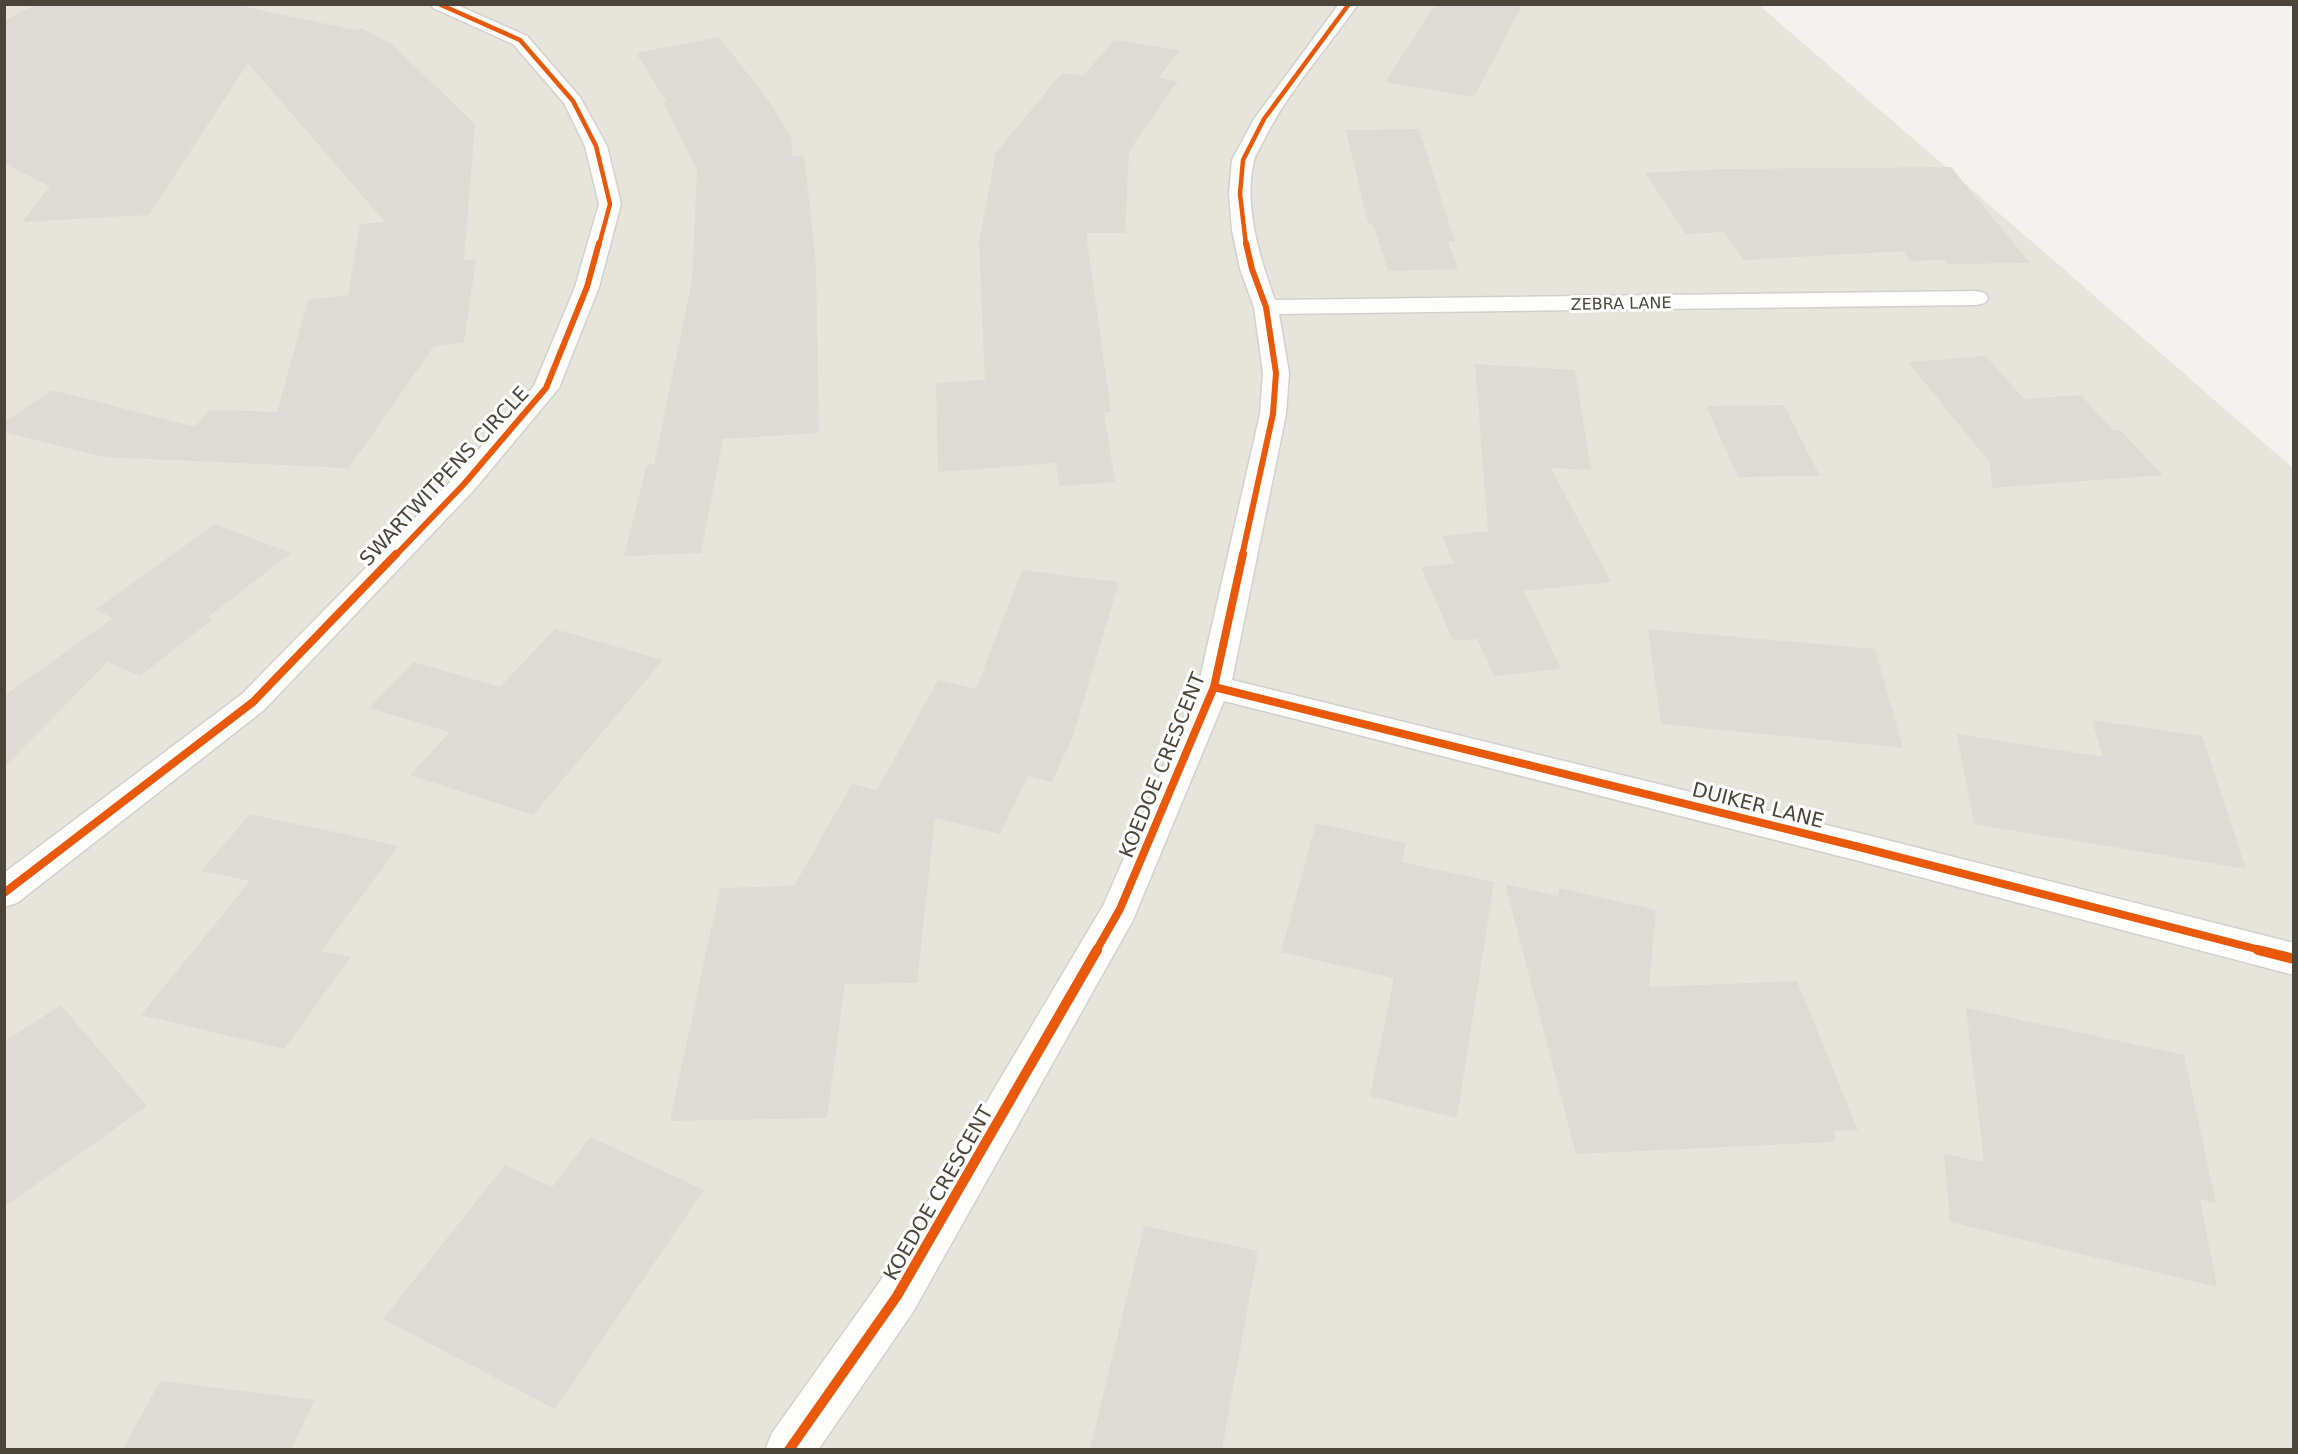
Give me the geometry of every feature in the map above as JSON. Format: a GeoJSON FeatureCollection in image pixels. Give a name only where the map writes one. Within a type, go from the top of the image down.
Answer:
{"type":"FeatureCollection","features":[{"type":"Feature","properties":{"kind":"street","name":"SWARTWITPENS CIRCLE"},"geometry":{"type":"LineString","coordinates":[[4,893],[253,702],[464,484],[546,388],[586,287],[610,204],[596,146],[573,101],[520,40],[439,4]]}},
{"type":"Feature","properties":{"kind":"street","name":"KOEDOE CRESCENT"},"geometry":{"type":"LineString","coordinates":[[789,1449],[897,1296],[1120,909],[1214,687],[1274,414],[1276,373],[1266,307],[1252,269],[1243,230],[1240,194],[1243,160],[1264,119],[1349,4]]}},
{"type":"Feature","properties":{"kind":"street","name":"ZEBRA LANE"},"geometry":{"type":"LineString","coordinates":[[1266,307],[1976,298]]}},
{"type":"Feature","properties":{"kind":"street","name":"DUIKER LANE"},"geometry":{"type":"LineString","coordinates":[[1214,687],[1863,848],[2294,960]]}},
{"type":"Feature","properties":{"kind":"shaded area"},"geometry":{"type":"Polygon","coordinates":[[[5,5],[1759,5],[2293,468],[2293,1449],[5,1450],[5,5]]]}},
{"type":"Feature","properties":{"kind":"building"},"geometry":{"type":"Polygon","coordinates":[[[36,4],[233,4],[354,30],[361,28],[392,44],[475,124],[464,261],[476,259],[464,342],[434,346],[349,468],[103,457],[4,432],[4,422],[52,390],[195,427],[210,410],[277,412],[308,300],[348,295],[360,224],[385,222],[248,63],[149,215],[22,222],[50,186],[4,164],[4,21],[36,4]]]}},
{"type":"Feature","properties":{"kind":"building"},"geometry":{"type":"Polygon","coordinates":[[[1437,4],[1523,4],[1474,97],[1385,82],[1433,8],[1439,7],[1437,4]]]}},
{"type":"Feature","properties":{"kind":"building"},"geometry":{"type":"Polygon","coordinates":[[[719,37],[769,101],[791,138],[793,156],[804,155],[816,264],[819,433],[723,439],[701,553],[624,556],[647,465],[654,464],[692,281],[697,170],[663,102],[666,101],[636,53],[719,37]]]}},
{"type":"Feature","properties":{"kind":"building"},"geometry":{"type":"Polygon","coordinates":[[[1114,40],[1180,50],[1158,78],[1178,81],[1129,151],[1125,233],[1086,233],[1111,412],[1104,412],[1115,482],[1059,486],[1056,463],[938,472],[936,383],[985,380],[979,241],[996,152],[1062,73],[1083,76],[1114,40]]]}},
{"type":"Feature","properties":{"kind":"building"},"geometry":{"type":"Polygon","coordinates":[[[1419,129],[1455,242],[1448,242],[1458,269],[1388,271],[1373,223],[1368,224],[1346,130],[1419,129]]]}},
{"type":"Feature","properties":{"kind":"building"},"geometry":{"type":"Polygon","coordinates":[[[1951,167],[2030,263],[1948,264],[1946,260],[1910,261],[1903,251],[1744,260],[1724,232],[1686,234],[1645,173],[1723,169],[1951,167]]]}},
{"type":"Feature","properties":{"kind":"building"},"geometry":{"type":"Polygon","coordinates":[[[1986,356],[2024,399],[2081,395],[2114,431],[2120,430],[2163,475],[1992,488],[1990,463],[1908,362],[1986,356]]]}},
{"type":"Feature","properties":{"kind":"building"},"geometry":{"type":"Polygon","coordinates":[[[1475,364],[1575,370],[1591,470],[1551,468],[1611,582],[1524,591],[1561,669],[1494,676],[1477,639],[1453,641],[1421,567],[1454,564],[1442,536],[1488,531],[1475,364]]]}},
{"type":"Feature","properties":{"kind":"building"},"geometry":{"type":"Polygon","coordinates":[[[1784,405],[1820,476],[1738,477],[1706,406],[1784,405]]]}},
{"type":"Feature","properties":{"kind":"building"},"geometry":{"type":"Polygon","coordinates":[[[215,524],[291,553],[208,617],[213,619],[140,676],[108,662],[4,767],[4,696],[113,618],[95,610],[215,524]]]}},
{"type":"Feature","properties":{"kind":"building"},"geometry":{"type":"Polygon","coordinates":[[[1022,570],[1119,582],[1073,736],[1052,782],[1028,776],[1000,834],[935,818],[917,983],[845,984],[827,1118],[670,1121],[720,888],[794,886],[852,784],[877,790],[938,680],[976,689],[1022,570]]]}},
{"type":"Feature","properties":{"kind":"building"},"geometry":{"type":"Polygon","coordinates":[[[555,629],[663,660],[533,815],[410,775],[450,732],[369,708],[414,662],[500,687],[555,629]]]}},
{"type":"Feature","properties":{"kind":"building"},"geometry":{"type":"Polygon","coordinates":[[[1648,629],[1875,649],[1903,748],[1661,724],[1648,629]]]}},
{"type":"Feature","properties":{"kind":"building"},"geometry":{"type":"Polygon","coordinates":[[[2092,720],[2202,736],[2246,869],[1974,824],[1957,734],[2103,757],[2092,720]]]}},
{"type":"Feature","properties":{"kind":"building"},"geometry":{"type":"Polygon","coordinates":[[[250,814],[399,846],[321,951],[351,957],[284,1049],[141,1015],[250,881],[201,871],[250,814]]]}},
{"type":"Feature","properties":{"kind":"building"},"geometry":{"type":"Polygon","coordinates":[[[1316,823],[1406,843],[1402,862],[1494,882],[1457,1118],[1370,1096],[1394,978],[1281,952],[1316,823]]]}},
{"type":"Feature","properties":{"kind":"building"},"geometry":{"type":"Polygon","coordinates":[[[1505,884],[1558,896],[1559,888],[1656,910],[1649,987],[1797,981],[1858,1130],[1835,1131],[1834,1142],[1576,1154],[1505,884]]]}},
{"type":"Feature","properties":{"kind":"building"},"geometry":{"type":"Polygon","coordinates":[[[61,1005],[147,1106],[4,1207],[4,1042],[61,1005]]]}},
{"type":"Feature","properties":{"kind":"building"},"geometry":{"type":"Polygon","coordinates":[[[1966,1008],[2184,1055],[2216,1203],[2200,1199],[2217,1287],[1950,1222],[1944,1154],[1984,1162],[1966,1008]]]}},
{"type":"Feature","properties":{"kind":"building"},"geometry":{"type":"Polygon","coordinates":[[[590,1137],[704,1190],[555,1409],[383,1319],[505,1165],[552,1187],[590,1137]]]}},
{"type":"Feature","properties":{"kind":"building"},"geometry":{"type":"Polygon","coordinates":[[[1144,1226],[1258,1251],[1222,1449],[1090,1449],[1144,1226]]]}},
{"type":"Feature","properties":{"kind":"building"},"geometry":{"type":"Polygon","coordinates":[[[160,1381],[315,1400],[291,1449],[123,1449],[160,1381]]]}},
{"type":"Feature","properties":{"kind":"cycle path"},"geometry":{"type":"LineString","coordinates":[[4,893],[253,702],[464,484],[546,388],[587,287],[610,204],[596,146],[573,101],[520,40],[439,4]]}},
{"type":"Feature","properties":{"kind":"cycle path"},"geometry":{"type":"LineString","coordinates":[[789,1450],[897,1296],[1120,909],[1214,687],[1273,414],[1276,373],[1266,307],[1252,269],[1243,230],[1240,194],[1243,160],[1264,119],[1349,4]]}},
{"type":"Feature","properties":{"kind":"cycle path"},"geometry":{"type":"LineString","coordinates":[[1214,687],[1863,848],[2294,959]]}}]}
